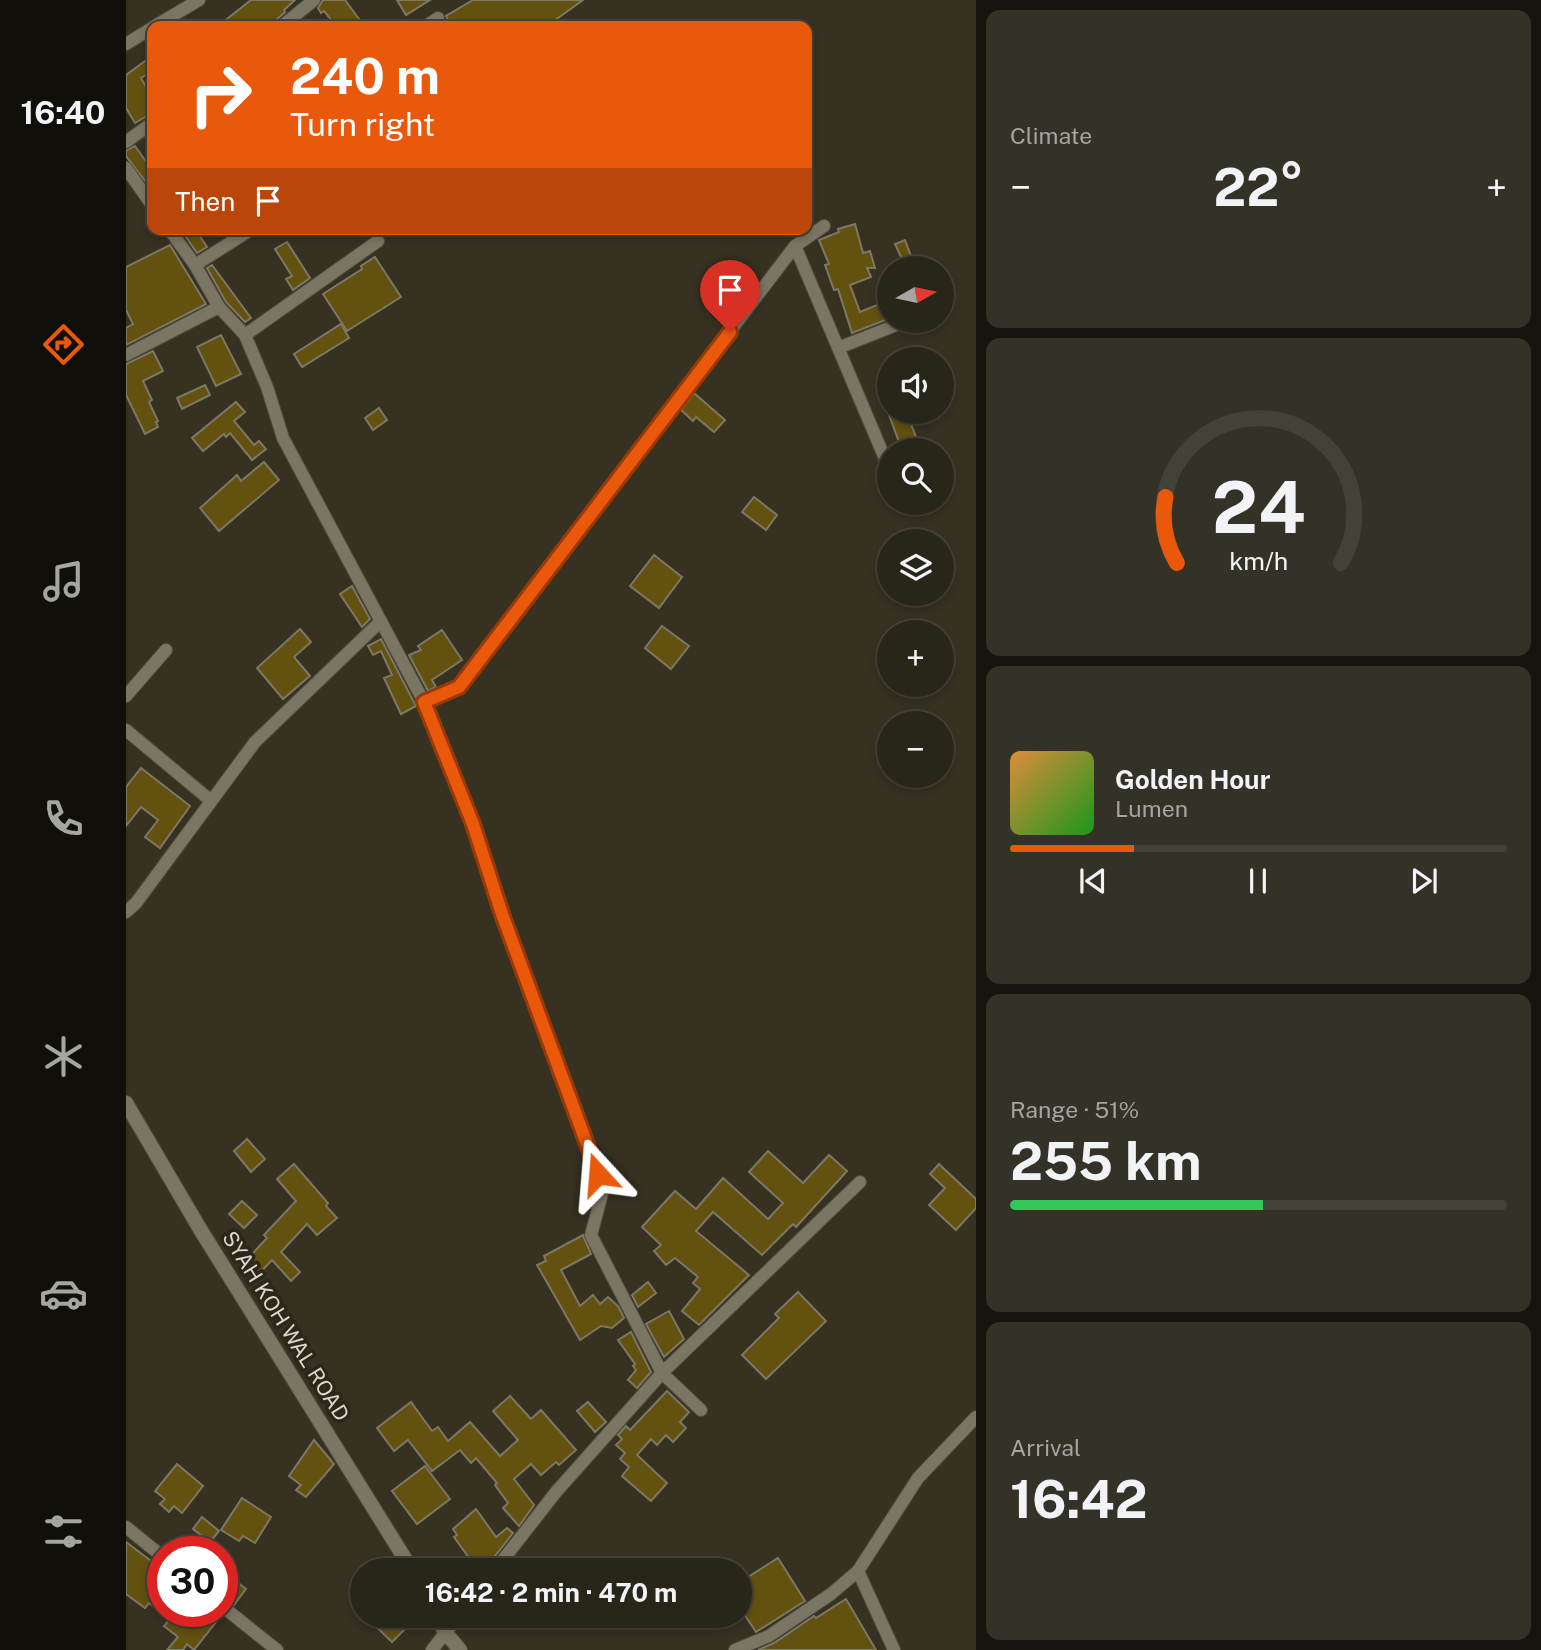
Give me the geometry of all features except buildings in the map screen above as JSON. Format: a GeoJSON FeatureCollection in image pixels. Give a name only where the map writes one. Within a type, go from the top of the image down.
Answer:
{"type":"FeatureCollection","features":[{"type":"Feature","properties":{"kind":"street"},"geometry":{"type":"LineString","coordinates":[[164,21],[199,0]]}},
{"type":"Feature","properties":{"kind":"street"},"geometry":{"type":"LineString","coordinates":[[288,21],[314,0]]}},
{"type":"Feature","properties":{"kind":"street"},"geometry":{"type":"LineString","coordinates":[[434,21],[438,18]]}},
{"type":"Feature","properties":{"kind":"street"},"geometry":{"type":"LineString","coordinates":[[126,44],[147,31]]}},
{"type":"Feature","properties":{"kind":"street"},"geometry":{"type":"LineString","coordinates":[[126,142],[147,127]]}},
{"type":"Feature","properties":{"kind":"street"},"geometry":{"type":"LineString","coordinates":[[126,168],[147,198]]}},
{"type":"Feature","properties":{"kind":"street"},"geometry":{"type":"LineString","coordinates":[[812,234],[824,226]]}},
{"type":"Feature","properties":{"kind":"street"},"geometry":{"type":"LineString","coordinates":[[173,235],[195,265],[219,307],[245,335],[267,387],[283,438],[424,702],[473,824],[502,914],[593,1158],[603,1190],[591,1235],[662,1373],[701,1410]]}},
{"type":"Feature","properties":{"kind":"street"},"geometry":{"type":"LineString","coordinates":[[195,265],[242,235]]}},
{"type":"Feature","properties":{"kind":"street"},"geometry":{"type":"LineString","coordinates":[[424,702],[459,687],[795,246],[811,235]]}},
{"type":"Feature","properties":{"kind":"street"},"geometry":{"type":"LineString","coordinates":[[245,335],[378,241]]}},
{"type":"Feature","properties":{"kind":"street"},"geometry":{"type":"LineString","coordinates":[[795,246],[877,440]]}},
{"type":"Feature","properties":{"kind":"street"},"geometry":{"type":"LineString","coordinates":[[126,355],[219,307]]}},
{"type":"Feature","properties":{"kind":"street"},"geometry":{"type":"LineString","coordinates":[[838,348],[877,333]]}},
{"type":"Feature","properties":{"kind":"street"},"geometry":{"type":"LineString","coordinates":[[126,912],[136,903],[255,742],[380,621]]}},
{"type":"Feature","properties":{"kind":"street"},"geometry":{"type":"LineString","coordinates":[[126,696],[166,650]]}},
{"type":"Feature","properties":{"kind":"street"},"geometry":{"type":"LineString","coordinates":[[126,730],[210,800]]}},
{"type":"Feature","properties":{"kind":"street","name":"SYAH KOH WAL ROAD"},"geometry":{"type":"LineString","coordinates":[[126,1103],[200,1229],[405,1558]]}},
{"type":"Feature","properties":{"kind":"street"},"geometry":{"type":"LineString","coordinates":[[504,1558],[555,1492],[662,1373],[860,1182]]}},
{"type":"Feature","properties":{"kind":"street"},"geometry":{"type":"LineString","coordinates":[[735,1650],[769,1636],[831,1594],[858,1571],[918,1478],[976,1417]]}},
{"type":"Feature","properties":{"kind":"street"},"geometry":{"type":"LineString","coordinates":[[126,1527],[147,1544]]}},
{"type":"Feature","properties":{"kind":"street"},"geometry":{"type":"LineString","coordinates":[[858,1571],[894,1650]]}},
{"type":"Feature","properties":{"kind":"street"},"geometry":{"type":"LineString","coordinates":[[238,1618],[276,1650]]}},
{"type":"Feature","properties":{"kind":"street"},"geometry":{"type":"LineString","coordinates":[[444,1628],[460,1650]]}},
{"type":"Feature","properties":{"kind":"street"},"geometry":{"type":"LineString","coordinates":[[432,1650],[449,1628]]}},
{"type":"Feature","properties":{"kind":"route"},"geometry":{"type":"LineString","coordinates":[[598,1174],[502,914],[473,824],[424,702],[459,687],[730,332]]}}]}
